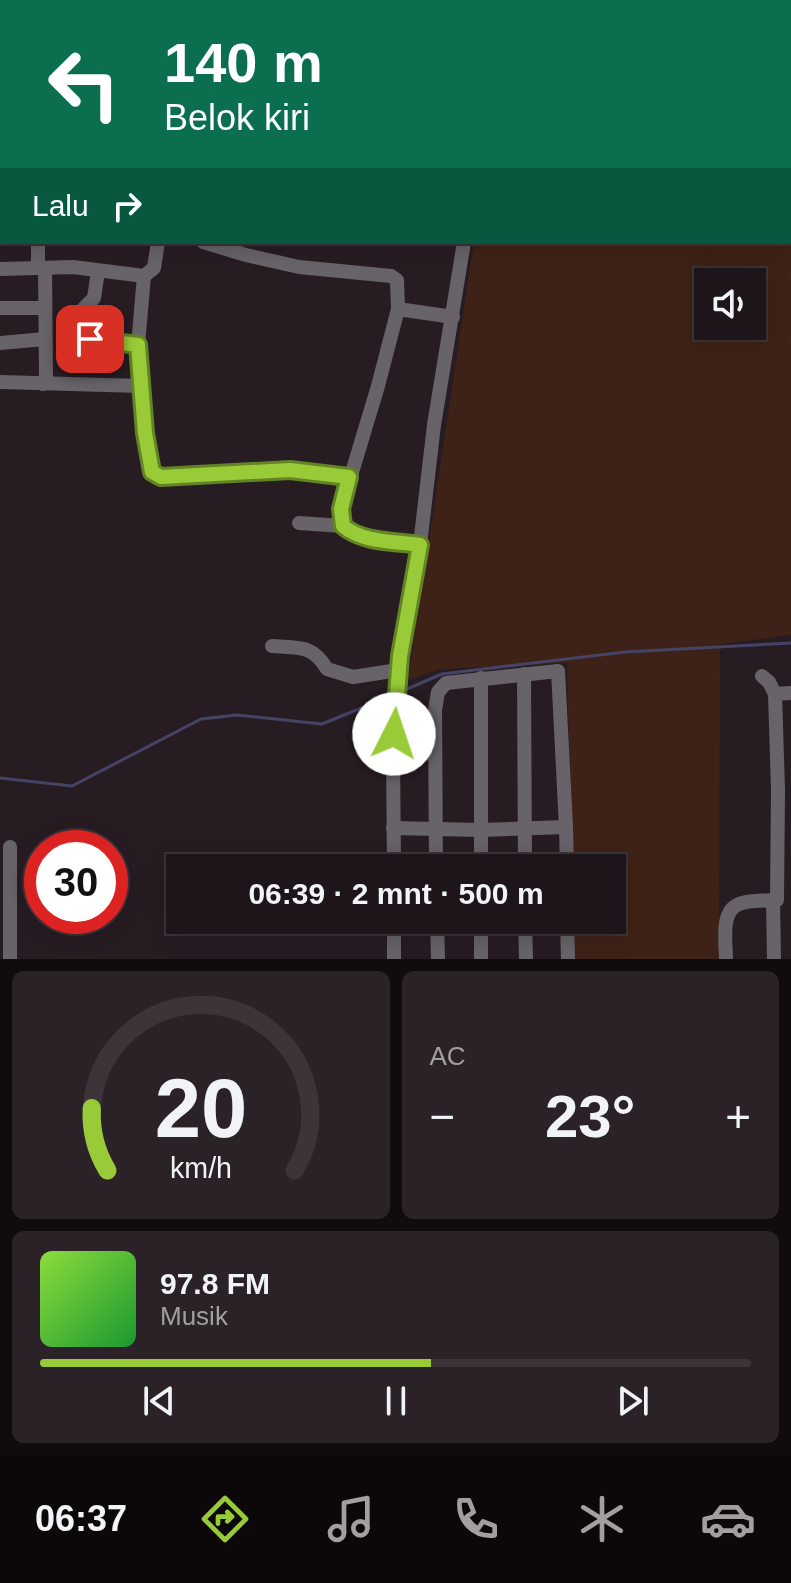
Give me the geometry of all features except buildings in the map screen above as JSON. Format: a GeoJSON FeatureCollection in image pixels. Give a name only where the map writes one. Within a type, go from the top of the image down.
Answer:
{"type":"FeatureCollection","features":[{"type":"Feature","properties":{"kind":"street"},"geometry":{"type":"LineString","coordinates":[[38,244],[44,308],[46,377],[43,384]]}},
{"type":"Feature","properties":{"kind":"street"},"geometry":{"type":"LineString","coordinates":[[0,269],[73,267],[144,276],[154,268],[158,244]]}},
{"type":"Feature","properties":{"kind":"street"},"geometry":{"type":"LineString","coordinates":[[210,244],[299,267],[391,276],[397,280],[398,309],[349,477],[341,509],[343,526]]}},
{"type":"Feature","properties":{"kind":"street"},"geometry":{"type":"LineString","coordinates":[[394,854],[394,717],[398,673],[464,244]]}},
{"type":"Feature","properties":{"kind":"street"},"geometry":{"type":"LineString","coordinates":[[83,309],[94,298],[98,271]]}},
{"type":"Feature","properties":{"kind":"street"},"geometry":{"type":"LineString","coordinates":[[144,276],[138,345],[148,460],[152,472],[156,475],[238,474],[290,470],[349,477]]}},
{"type":"Feature","properties":{"kind":"street"},"geometry":{"type":"LineString","coordinates":[[0,308],[44,308]]}},
{"type":"Feature","properties":{"kind":"street"},"geometry":{"type":"LineString","coordinates":[[398,309],[453,317]]}},
{"type":"Feature","properties":{"kind":"street"},"geometry":{"type":"LineString","coordinates":[[0,343],[45,339]]}},
{"type":"Feature","properties":{"kind":"street"},"geometry":{"type":"LineString","coordinates":[[90,339],[138,345]]}},
{"type":"Feature","properties":{"kind":"street"},"geometry":{"type":"LineString","coordinates":[[0,382],[141,386]]}},
{"type":"Feature","properties":{"kind":"street"},"geometry":{"type":"LineString","coordinates":[[299,523],[343,526],[369,538],[420,545]]}},
{"type":"Feature","properties":{"kind":"street"},"geometry":{"type":"LineString","coordinates":[[272,646],[307,648],[318,654],[327,669],[353,677],[398,673]]}},
{"type":"Feature","properties":{"kind":"street"},"geometry":{"type":"LineString","coordinates":[[436,854],[435,710],[438,692],[446,683],[554,670],[560,675],[567,854]]}},
{"type":"Feature","properties":{"kind":"street"},"geometry":{"type":"LineString","coordinates":[[524,674],[525,854]]}},
{"type":"Feature","properties":{"kind":"street"},"geometry":{"type":"LineString","coordinates":[[762,676],[775,694],[785,789],[774,959]]}},
{"type":"Feature","properties":{"kind":"street"},"geometry":{"type":"LineString","coordinates":[[481,678],[481,854]]}},
{"type":"Feature","properties":{"kind":"street"},"geometry":{"type":"LineString","coordinates":[[775,694],[791,693]]}},
{"type":"Feature","properties":{"kind":"street"},"geometry":{"type":"LineString","coordinates":[[393,828],[481,830],[566,827]]}},
{"type":"Feature","properties":{"kind":"street"},"geometry":{"type":"LineString","coordinates":[[10,847],[10,959]]}},
{"type":"Feature","properties":{"kind":"street"},"geometry":{"type":"LineString","coordinates":[[726,959],[725,927],[733,908],[739,904],[780,900]]}},
{"type":"Feature","properties":{"kind":"street"},"geometry":{"type":"LineString","coordinates":[[394,934],[394,959]]}},
{"type":"Feature","properties":{"kind":"street"},"geometry":{"type":"LineString","coordinates":[[437,934],[438,959]]}},
{"type":"Feature","properties":{"kind":"street"},"geometry":{"type":"LineString","coordinates":[[481,934],[481,959]]}},
{"type":"Feature","properties":{"kind":"street"},"geometry":{"type":"LineString","coordinates":[[525,934],[526,959]]}},
{"type":"Feature","properties":{"kind":"street"},"geometry":{"type":"LineString","coordinates":[[567,934],[568,959]]}},
{"type":"Feature","properties":{"kind":"shaded area"},"geometry":{"type":"Polygon","coordinates":[[[474,244],[791,244],[791,635],[720,644],[719,959],[574,959],[573,934],[626,934],[626,854],[572,854],[567,663],[440,669],[408,680],[474,244]]]}},
{"type":"Feature","properties":{"kind":"waterway"},"geometry":{"type":"LineString","coordinates":[[400,692],[442,674],[625,652],[791,643]]}},
{"type":"Feature","properties":{"kind":"waterway"},"geometry":{"type":"LineString","coordinates":[[0,778],[72,786],[201,719],[237,715],[322,724],[393,695]]}},
{"type":"Feature","properties":{"kind":"route"},"geometry":{"type":"LineString","coordinates":[[90,339],[138,345],[145,433],[152,472],[161,477],[304,470],[349,477],[341,509],[343,526],[369,538],[420,545],[400,656],[394,734]]}}]}
